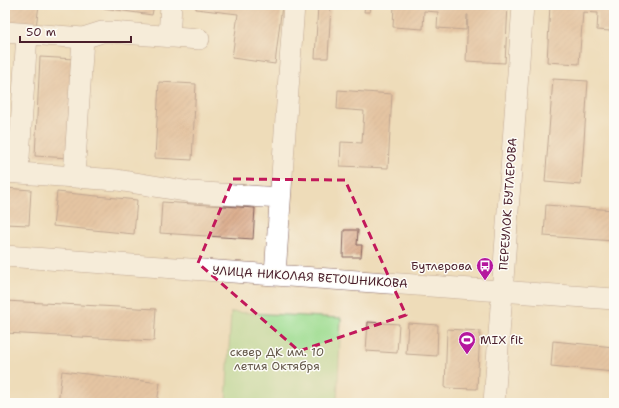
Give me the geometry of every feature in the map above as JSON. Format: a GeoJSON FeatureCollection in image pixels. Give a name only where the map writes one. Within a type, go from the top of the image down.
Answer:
{"type":"FeatureCollection","features":[{"type":"Feature","properties":{"kind":"street"},"geometry":{"type":"LineString","coordinates":[[169,37],[171,5]]}},
{"type":"Feature","properties":{"kind":"street"},"geometry":{"type":"LineString","coordinates":[[275,274],[294,5]]}},
{"type":"Feature","properties":{"kind":"street","name":"ПЕРЕУЛОК БУТЛЕРОВА"},"geometry":{"type":"LineString","coordinates":[[494,403],[523,5]]}},
{"type":"Feature","properties":{"kind":"street"},"geometry":{"type":"LineString","coordinates":[[5,32],[83,38],[102,32],[199,39]]}},
{"type":"Feature","properties":{"kind":"street"},"geometry":{"type":"LineString","coordinates":[[27,34],[11,173],[117,180],[191,192],[280,198]]}},
{"type":"Feature","properties":{"kind":"street"},"geometry":{"type":"LineString","coordinates":[[74,177],[83,38]]}},
{"type":"Feature","properties":{"kind":"street","name":"УЛИЦА НИКОЛАЯ ВЕТОШНИКОВА"},"geometry":{"type":"LineString","coordinates":[[5,256],[614,299]]}},
{"type":"Feature","properties":{"kind":"highlighted area"},"geometry":{"type":"Polygon","coordinates":[[[233,179],[345,180],[406,315],[299,351],[198,263],[233,179]]]}},
{"type":"Feature","properties":{"kind":"green space","name":"сквер ДК им. 10 летия Октября"},"geometry":{"type":"Polygon","coordinates":[[[231,312],[341,318],[337,403],[226,403],[231,312]]]}},
{"type":"Feature","properties":{"kind":"building"},"geometry":{"type":"Polygon","coordinates":[[[5,5],[39,5],[36,27],[5,22],[5,5]]]}},
{"type":"Feature","properties":{"kind":"building"},"geometry":{"type":"Polygon","coordinates":[[[82,5],[154,5],[152,15],[82,5]]]}},
{"type":"Feature","properties":{"kind":"building"},"geometry":{"type":"Polygon","coordinates":[[[196,5],[282,5],[275,64],[232,58],[238,14],[196,9],[196,5]]]}},
{"type":"Feature","properties":{"kind":"building"},"geometry":{"type":"Polygon","coordinates":[[[318,5],[331,5],[328,58],[315,58],[318,5]]]}},
{"type":"Feature","properties":{"kind":"building"},"geometry":{"type":"Polygon","coordinates":[[[365,5],[371,5],[370,12],[364,12],[365,5]]]}},
{"type":"Feature","properties":{"kind":"building"},"geometry":{"type":"Polygon","coordinates":[[[394,5],[508,5],[505,63],[466,61],[468,15],[466,30],[437,28],[438,12],[424,11],[423,29],[393,27],[394,5]]]}},
{"type":"Feature","properties":{"kind":"building"},"geometry":{"type":"Polygon","coordinates":[[[550,5],[612,5],[610,31],[597,30],[598,13],[583,12],[579,64],[547,62],[550,5]]]}},
{"type":"Feature","properties":{"kind":"building"},"geometry":{"type":"Polygon","coordinates":[[[40,57],[75,59],[70,158],[35,156],[40,57]]]}},
{"type":"Feature","properties":{"kind":"building"},"geometry":{"type":"Polygon","coordinates":[[[553,79],[588,81],[581,185],[545,182],[553,79]]]}},
{"type":"Feature","properties":{"kind":"building"},"geometry":{"type":"Polygon","coordinates":[[[159,82],[196,84],[192,160],[155,158],[159,82]]]}},
{"type":"Feature","properties":{"kind":"building"},"geometry":{"type":"Polygon","coordinates":[[[338,90],[392,94],[388,168],[340,166],[341,142],[362,143],[364,111],[337,109],[338,90]]]}},
{"type":"Feature","properties":{"kind":"building"},"geometry":{"type":"Polygon","coordinates":[[[5,188],[31,190],[29,225],[5,224],[5,188]]]}},
{"type":"Feature","properties":{"kind":"building"},"geometry":{"type":"Polygon","coordinates":[[[57,192],[137,200],[134,234],[53,226],[57,192]]]}},
{"type":"Feature","properties":{"kind":"building"},"geometry":{"type":"Polygon","coordinates":[[[162,202],[255,208],[253,239],[160,233],[162,202]]]}},
{"type":"Feature","properties":{"kind":"building"},"geometry":{"type":"Polygon","coordinates":[[[546,205],[614,210],[614,241],[544,236],[546,205]]]}},
{"type":"Feature","properties":{"kind":"building"},"geometry":{"type":"Polygon","coordinates":[[[344,230],[358,230],[357,245],[362,245],[361,257],[343,257],[344,230]]]}},
{"type":"Feature","properties":{"kind":"building"},"geometry":{"type":"Polygon","coordinates":[[[5,301],[156,309],[154,341],[5,333],[5,301]]]}},
{"type":"Feature","properties":{"kind":"building"},"geometry":{"type":"Polygon","coordinates":[[[368,322],[399,324],[397,353],[366,351],[368,322]]]}},
{"type":"Feature","properties":{"kind":"building"},"geometry":{"type":"Polygon","coordinates":[[[408,323],[438,325],[437,356],[406,354],[408,323]]]}},
{"type":"Feature","properties":{"kind":"building"},"geometry":{"type":"Polygon","coordinates":[[[447,329],[480,331],[477,389],[445,388],[447,329]]]}},
{"type":"Feature","properties":{"kind":"building"},"geometry":{"type":"Polygon","coordinates":[[[553,341],[614,347],[614,372],[551,366],[553,341]]]}},
{"type":"Feature","properties":{"kind":"building"},"geometry":{"type":"Polygon","coordinates":[[[62,371],[160,383],[157,403],[58,403],[62,371]]]}},
{"type":"Feature","properties":{"kind":"place","name":"Бутлерова"},"geometry":{"type":"Point","coordinates":[485,281]}},
{"type":"Feature","properties":{"kind":"place","name":"MIX fit"},"geometry":{"type":"Point","coordinates":[467,355]}}]}
